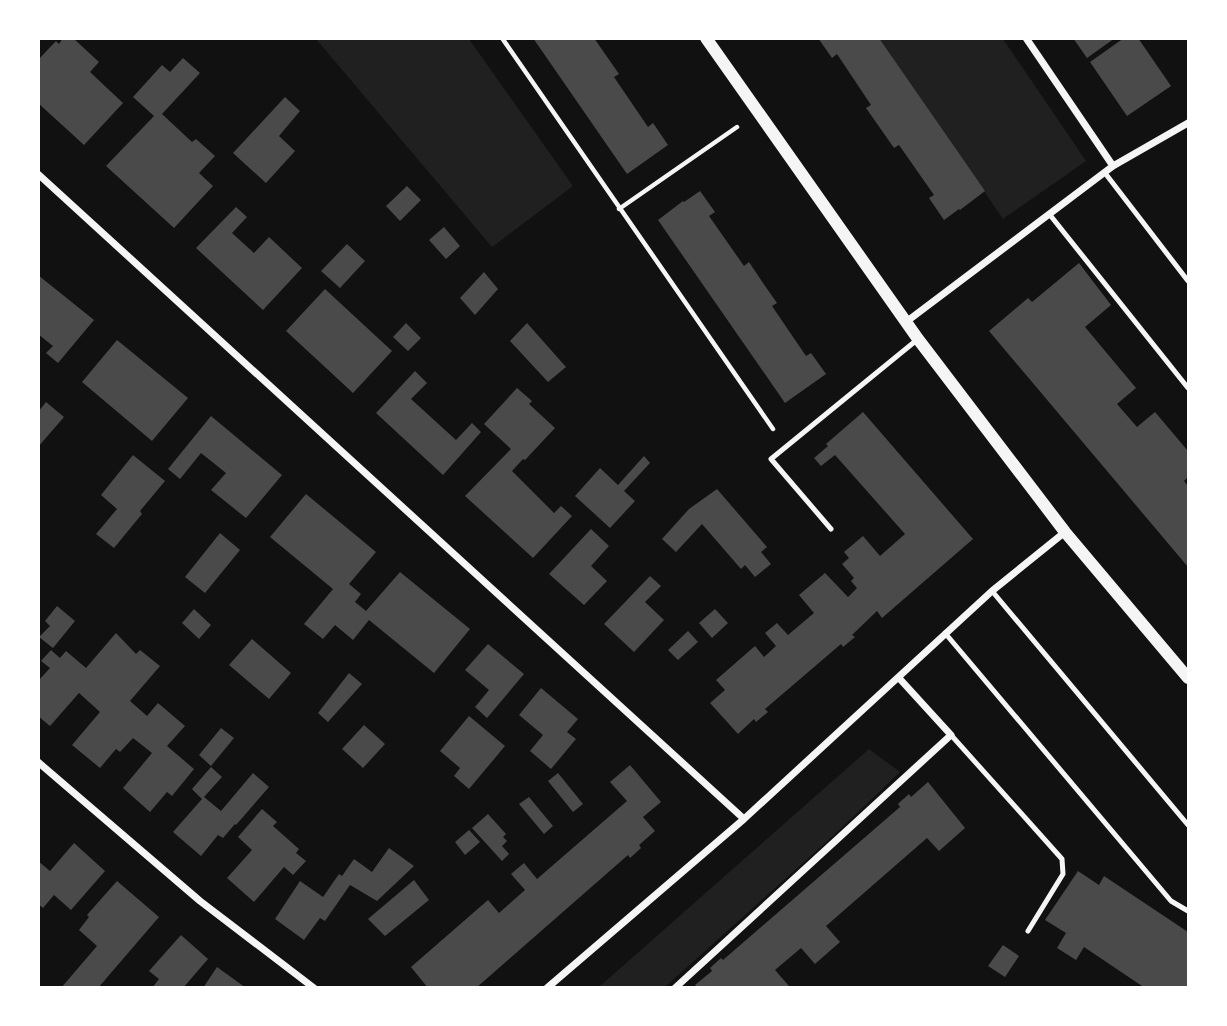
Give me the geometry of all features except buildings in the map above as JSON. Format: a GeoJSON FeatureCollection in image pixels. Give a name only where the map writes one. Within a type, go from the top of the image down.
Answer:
{"type":"FeatureCollection","features":[{"type":"Feature","properties":{"kind":"street"},"geometry":{"type":"LineString","coordinates":[[706,38],[918,339],[1065,532],[1188,678]]}},
{"type":"Feature","properties":{"kind":"street"},"geometry":{"type":"LineString","coordinates":[[1026,38],[1113,166]]}},
{"type":"Feature","properties":{"kind":"street"},"geometry":{"type":"LineString","coordinates":[[906,322],[1113,166],[1188,123]]}},
{"type":"Feature","properties":{"kind":"street"},"geometry":{"type":"LineString","coordinates":[[38,174],[744,819]]}},
{"type":"Feature","properties":{"kind":"street"},"geometry":{"type":"LineString","coordinates":[[547,988],[744,819],[992,591],[1065,532]]}},
{"type":"Feature","properties":{"kind":"street"},"geometry":{"type":"LineString","coordinates":[[675,988],[951,735],[899,678]]}},
{"type":"Feature","properties":{"kind":"street"},"geometry":{"type":"LineString","coordinates":[[38,762],[200,901],[314,988]]}},
{"type":"Feature","properties":{"kind":"lane"},"geometry":{"type":"LineString","coordinates":[[1105,173],[1188,281]]}},
{"type":"Feature","properties":{"kind":"lane"},"geometry":{"type":"LineString","coordinates":[[1050,215],[1188,388]]}},
{"type":"Feature","properties":{"kind":"lane"},"geometry":{"type":"LineString","coordinates":[[831,529],[771,459],[918,339]]}},
{"type":"Feature","properties":{"kind":"lane"},"geometry":{"type":"LineString","coordinates":[[992,591],[1188,825]]}},
{"type":"Feature","properties":{"kind":"lane"},"geometry":{"type":"LineString","coordinates":[[945,633],[1171,901],[1188,911]]}},
{"type":"Feature","properties":{"kind":"lane"},"geometry":{"type":"LineString","coordinates":[[951,735],[1062,859],[1063,874],[1028,932]]}},
{"type":"Feature","properties":{"kind":"path"},"geometry":{"type":"LineString","coordinates":[[502,38],[786,447]]}},
{"type":"Feature","properties":{"kind":"path"},"geometry":{"type":"LineString","coordinates":[[620,209],[758,113]]}},
{"type":"Feature","properties":{"kind":"shaded area"},"geometry":{"type":"Polygon","coordinates":[[[316,39],[469,39],[573,186],[492,247],[316,39]]]}},
{"type":"Feature","properties":{"kind":"shaded area"},"geometry":{"type":"Polygon","coordinates":[[[880,39],[1003,39],[1086,161],[1003,219],[880,39]]]}},
{"type":"Feature","properties":{"kind":"shaded area"},"geometry":{"type":"Polygon","coordinates":[[[869,749],[900,772],[665,987],[599,987],[869,749]]]}}]}
